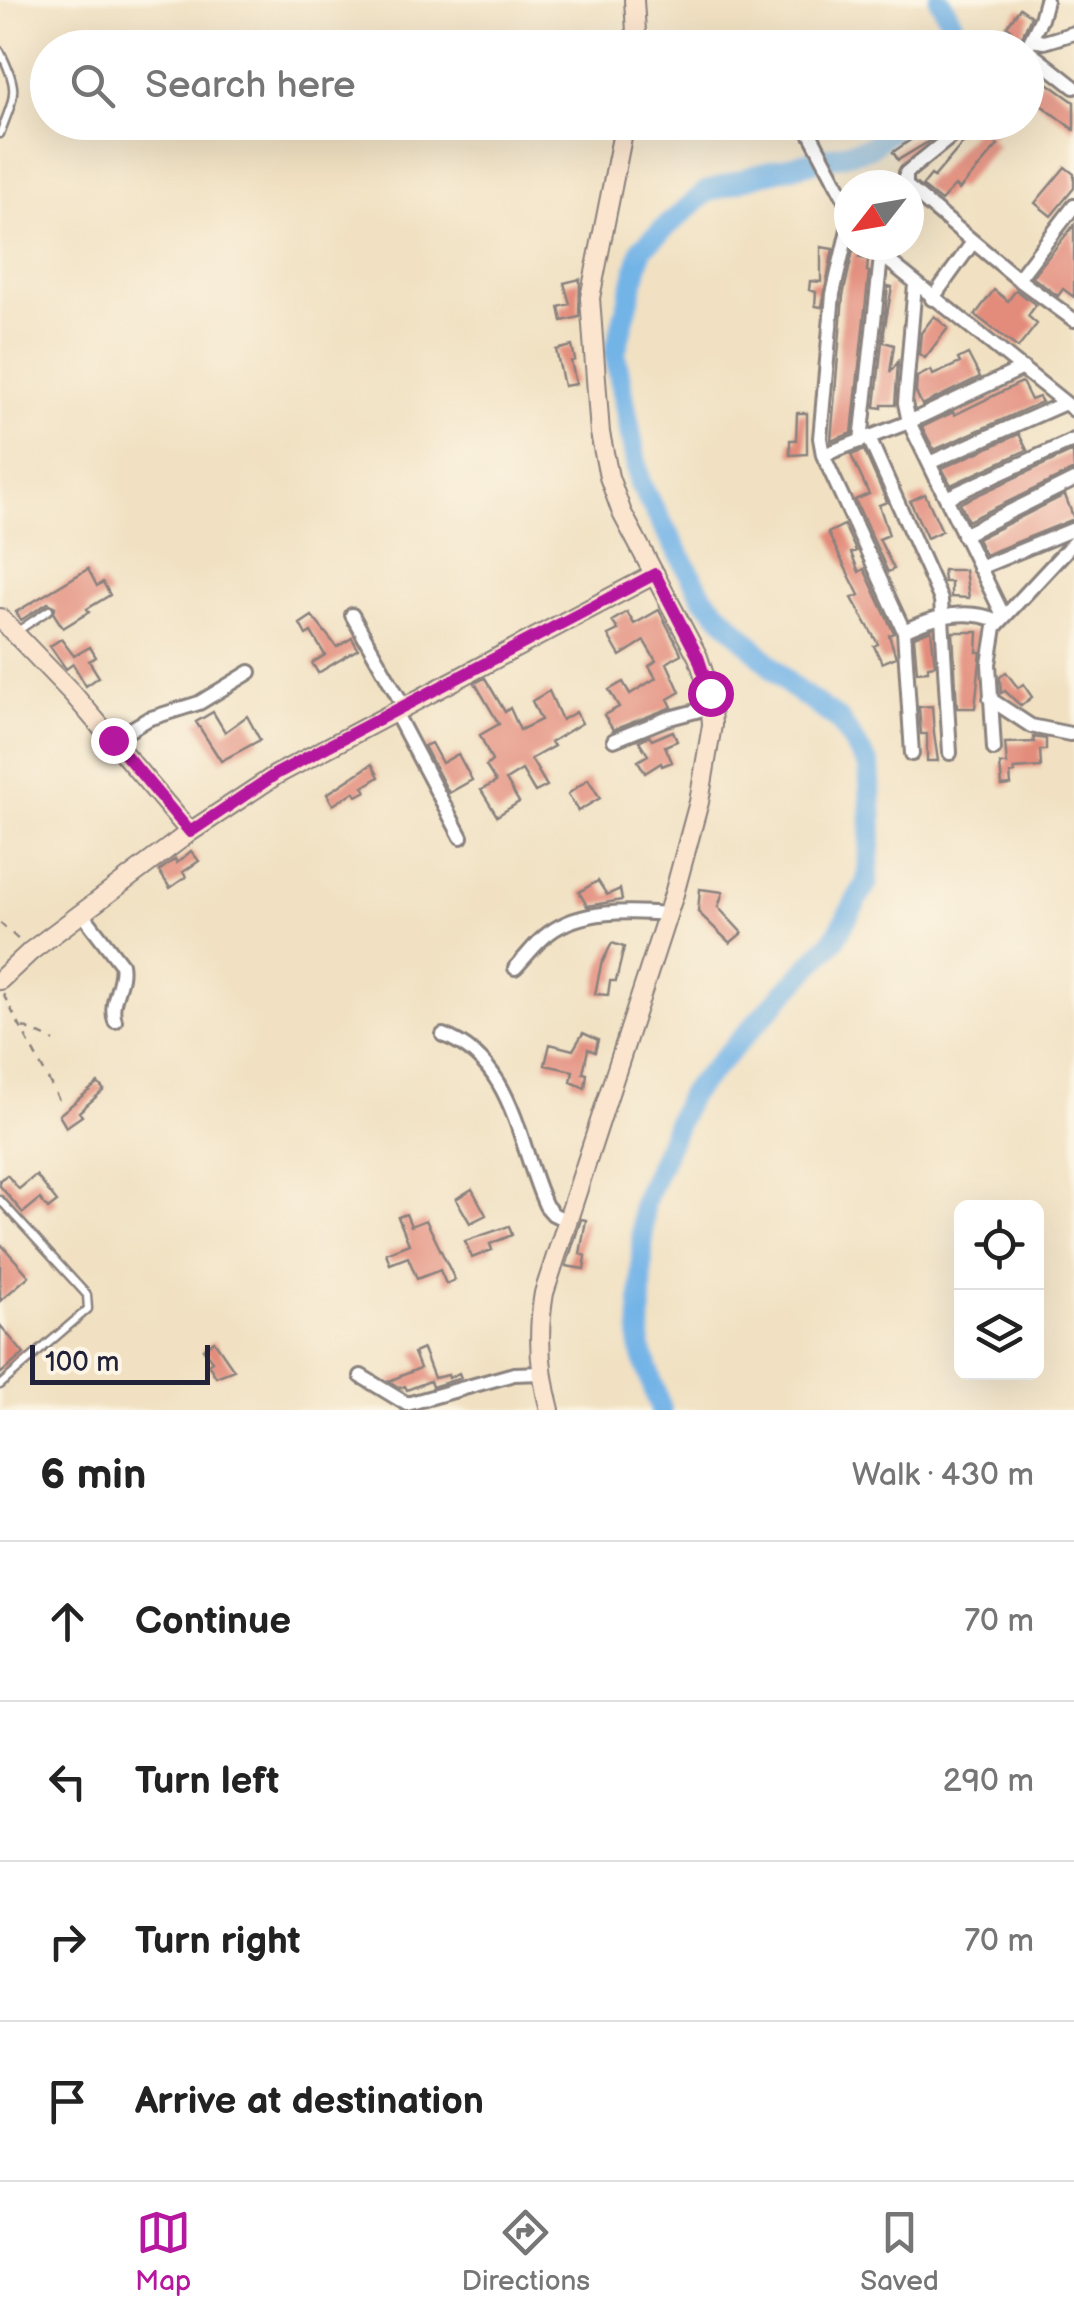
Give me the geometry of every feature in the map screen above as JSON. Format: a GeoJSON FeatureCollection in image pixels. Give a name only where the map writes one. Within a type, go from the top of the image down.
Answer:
{"type":"FeatureCollection","features":[{"type":"Feature","properties":{"kind":"street"},"geometry":{"type":"LineString","coordinates":[[634,0],[636,30]]}},
{"type":"Feature","properties":{"kind":"street"},"geometry":{"type":"LineString","coordinates":[[1035,30],[1046,0]]}},
{"type":"Feature","properties":{"kind":"street"},"geometry":{"type":"LineString","coordinates":[[1044,42],[1074,33]]}},
{"type":"Feature","properties":{"kind":"street"},"geometry":{"type":"LineString","coordinates":[[1044,60],[1072,84]]}},
{"type":"Feature","properties":{"kind":"street"},"geometry":{"type":"LineString","coordinates":[[550,1410],[540,1373],[541,1310],[668,914],[711,740],[711,707],[698,657],[622,513],[609,476],[596,402],[592,282],[622,140]]}},
{"type":"Feature","properties":{"kind":"street"},"geometry":{"type":"LineString","coordinates":[[815,140],[834,177]]}},
{"type":"Feature","properties":{"kind":"street"},"geometry":{"type":"LineString","coordinates":[[910,170],[947,140]]}},
{"type":"Feature","properties":{"kind":"street"},"geometry":{"type":"LineString","coordinates":[[924,200],[1018,279],[1074,320]]}},
{"type":"Feature","properties":{"kind":"street"},"geometry":{"type":"LineString","coordinates":[[1018,279],[1074,206]]}},
{"type":"Feature","properties":{"kind":"street"},"geometry":{"type":"LineString","coordinates":[[932,298],[973,242]]}},
{"type":"Feature","properties":{"kind":"street"},"geometry":{"type":"LineString","coordinates":[[842,260],[834,294],[820,438],[823,455],[904,630],[912,754]]}},
{"type":"Feature","properties":{"kind":"street"},"geometry":{"type":"LineString","coordinates":[[882,260],[865,440],[938,588],[950,753]]}},
{"type":"Feature","properties":{"kind":"street"},"geometry":{"type":"LineString","coordinates":[[885,260],[1069,407],[929,463]]}},
{"type":"Feature","properties":{"kind":"street"},"geometry":{"type":"LineString","coordinates":[[915,284],[905,403],[908,422],[1001,618]]}},
{"type":"Feature","properties":{"kind":"street"},"geometry":{"type":"LineString","coordinates":[[823,455],[908,422],[1023,368]]}},
{"type":"Feature","properties":{"kind":"street"},"geometry":{"type":"LineString","coordinates":[[946,498],[1074,440]]}},
{"type":"Feature","properties":{"kind":"street"},"geometry":{"type":"LineString","coordinates":[[963,534],[1074,480]]}},
{"type":"Feature","properties":{"kind":"street"},"geometry":{"type":"LineString","coordinates":[[979,568],[1074,529]]}},
{"type":"Feature","properties":{"kind":"street"},"geometry":{"type":"LineString","coordinates":[[994,750],[990,648],[1001,618],[1074,542]]}},
{"type":"Feature","properties":{"kind":"street"},"geometry":{"type":"LineString","coordinates":[[0,980],[31,951],[190,832],[276,774],[655,574]]}},
{"type":"Feature","properties":{"kind":"street"},"geometry":{"type":"LineString","coordinates":[[904,630],[970,613],[1001,618]]}},
{"type":"Feature","properties":{"kind":"street"},"geometry":{"type":"LineString","coordinates":[[352,615],[461,837]]}},
{"type":"Feature","properties":{"kind":"street"},"geometry":{"type":"LineString","coordinates":[[0,618],[113,740],[190,832]]}},
{"type":"Feature","properties":{"kind":"street"},"geometry":{"type":"LineString","coordinates":[[113,740],[148,719],[199,703],[250,672]]}},
{"type":"Feature","properties":{"kind":"street"},"geometry":{"type":"LineString","coordinates":[[990,699],[1031,726],[1070,734]]}},
{"type":"Feature","properties":{"kind":"street"},"geometry":{"type":"LineString","coordinates":[[614,740],[666,719],[711,707]]}},
{"type":"Feature","properties":{"kind":"street"},"geometry":{"type":"LineString","coordinates":[[82,913],[121,964],[123,971],[112,1007],[115,1021]]}},
{"type":"Feature","properties":{"kind":"street"},"geometry":{"type":"LineString","coordinates":[[515,968],[547,934],[560,926],[609,913],[668,914]]}},
{"type":"Feature","properties":{"kind":"street"},"geometry":{"type":"LineString","coordinates":[[443,1035],[470,1049],[500,1085],[519,1125],[546,1206],[552,1214],[567,1220]]}},
{"type":"Feature","properties":{"kind":"street"},"geometry":{"type":"LineString","coordinates":[[361,1376],[407,1404],[514,1374],[540,1373]]}},
{"type":"Feature","properties":{"kind":"lane"},"geometry":{"type":"LineString","coordinates":[[0,51],[15,84],[0,134]]}},
{"type":"Feature","properties":{"kind":"lane"},"geometry":{"type":"LineString","coordinates":[[15,633],[49,610]]}},
{"type":"Feature","properties":{"kind":"lane"},"geometry":{"type":"LineString","coordinates":[[0,1200],[87,1296],[88,1309],[0,1385]]}},
{"type":"Feature","properties":{"kind":"path"},"geometry":{"type":"LineString","coordinates":[[0,923],[31,951]]}},
{"type":"Feature","properties":{"kind":"path"},"geometry":{"type":"LineString","coordinates":[[0,988],[59,1100]]}},
{"type":"Feature","properties":{"kind":"path"},"geometry":{"type":"LineString","coordinates":[[21,1026],[54,1041]]}},
{"type":"Feature","properties":{"kind":"building"},"geometry":{"type":"Polygon","coordinates":[[[1020,8],[1031,16],[1025,30],[1010,30],[1007,26],[1020,8]]]}},
{"type":"Feature","properties":{"kind":"building"},"geometry":{"type":"Polygon","coordinates":[[[1044,80],[1074,102],[1074,130],[1044,107],[1044,80]]]}},
{"type":"Feature","properties":{"kind":"building"},"geometry":{"type":"Polygon","coordinates":[[[910,140],[930,140],[898,160],[893,152],[910,140]]]}},
{"type":"Feature","properties":{"kind":"building"},"geometry":{"type":"Polygon","coordinates":[[[966,140],[992,140],[998,145],[959,190],[955,186],[941,201],[924,188],[931,175],[934,177],[966,140]]]}},
{"type":"Feature","properties":{"kind":"building"},"geometry":{"type":"Polygon","coordinates":[[[1065,167],[1074,174],[1074,188],[1051,216],[1035,203],[1065,167]]]}},
{"type":"Feature","properties":{"kind":"building"},"geometry":{"type":"Polygon","coordinates":[[[1074,225],[1074,297],[1063,289],[1058,296],[1032,277],[1074,225]]]}},
{"type":"Feature","properties":{"kind":"building"},"geometry":{"type":"Polygon","coordinates":[[[821,247],[833,249],[822,307],[815,306],[816,292],[809,290],[810,281],[821,282],[821,247]]]}},
{"type":"Feature","properties":{"kind":"building"},"geometry":{"type":"Polygon","coordinates":[[[851,260],[868,260],[852,433],[831,441],[843,296],[851,260]]]}},
{"type":"Feature","properties":{"kind":"building"},"geometry":{"type":"Polygon","coordinates":[[[580,279],[579,317],[562,321],[559,307],[570,304],[564,283],[580,279]]]}},
{"type":"Feature","properties":{"kind":"building"},"geometry":{"type":"Polygon","coordinates":[[[888,286],[892,287],[884,342],[894,345],[890,373],[898,362],[895,405],[882,408],[875,407],[888,286]]]}},
{"type":"Feature","properties":{"kind":"building"},"geometry":{"type":"Polygon","coordinates":[[[994,290],[1008,301],[1016,290],[1036,305],[1028,316],[1037,324],[1018,348],[975,315],[994,290]]]}},
{"type":"Feature","properties":{"kind":"building"},"geometry":{"type":"Polygon","coordinates":[[[934,316],[948,328],[925,358],[919,354],[921,333],[934,316]]]}},
{"type":"Feature","properties":{"kind":"building"},"geometry":{"type":"Polygon","coordinates":[[[572,346],[576,384],[564,386],[556,350],[572,346]]]}},
{"type":"Feature","properties":{"kind":"building"},"geometry":{"type":"Polygon","coordinates":[[[968,354],[980,377],[922,405],[916,392],[917,377],[931,370],[933,375],[960,363],[958,359],[968,354]]]}},
{"type":"Feature","properties":{"kind":"building"},"geometry":{"type":"Polygon","coordinates":[[[1022,382],[1031,400],[1039,397],[1042,402],[934,450],[922,427],[1022,382]]]}},
{"type":"Feature","properties":{"kind":"building"},"geometry":{"type":"Polygon","coordinates":[[[797,413],[807,413],[807,454],[790,455],[790,440],[796,440],[797,413]]]}},
{"type":"Feature","properties":{"kind":"building"},"geometry":{"type":"Polygon","coordinates":[[[1019,434],[1027,450],[951,485],[942,468],[1019,434]]]}},
{"type":"Feature","properties":{"kind":"building"},"geometry":{"type":"Polygon","coordinates":[[[864,450],[887,502],[879,505],[889,535],[879,539],[894,569],[888,572],[855,500],[869,494],[851,455],[864,450]]]}},
{"type":"Feature","properties":{"kind":"building"},"geometry":{"type":"Polygon","coordinates":[[[1073,451],[1074,470],[968,521],[960,503],[1073,451]]]}},
{"type":"Feature","properties":{"kind":"building"},"geometry":{"type":"Polygon","coordinates":[[[925,494],[942,531],[927,538],[910,501],[925,494]]]}},
{"type":"Feature","properties":{"kind":"building"},"geometry":{"type":"Polygon","coordinates":[[[1065,495],[1074,519],[985,555],[977,539],[1065,495]]]}},
{"type":"Feature","properties":{"kind":"building"},"geometry":{"type":"Polygon","coordinates":[[[844,525],[856,551],[851,553],[859,572],[864,569],[894,633],[889,635],[896,657],[882,663],[874,646],[878,644],[852,598],[859,595],[828,533],[844,525]]]}},
{"type":"Feature","properties":{"kind":"building"},"geometry":{"type":"Polygon","coordinates":[[[88,569],[97,586],[103,582],[110,595],[87,609],[89,612],[63,628],[54,614],[55,607],[48,603],[21,620],[16,612],[88,569]]]}},
{"type":"Feature","properties":{"kind":"building"},"geometry":{"type":"Polygon","coordinates":[[[943,570],[965,570],[969,598],[951,597],[951,582],[944,582],[943,570]]]}},
{"type":"Feature","properties":{"kind":"building"},"geometry":{"type":"Polygon","coordinates":[[[659,610],[681,654],[667,663],[680,692],[668,699],[672,707],[613,730],[604,715],[619,707],[609,690],[623,682],[630,694],[656,678],[649,666],[656,661],[644,641],[620,656],[608,635],[618,630],[612,621],[627,612],[634,624],[659,610]]]}},
{"type":"Feature","properties":{"kind":"building"},"geometry":{"type":"Polygon","coordinates":[[[312,616],[337,647],[352,638],[358,649],[318,673],[312,663],[325,655],[311,632],[306,635],[300,624],[312,616]]]}},
{"type":"Feature","properties":{"kind":"building"},"geometry":{"type":"Polygon","coordinates":[[[931,630],[935,665],[928,666],[928,671],[917,672],[914,637],[931,630]]]}},
{"type":"Feature","properties":{"kind":"building"},"geometry":{"type":"Polygon","coordinates":[[[953,632],[978,632],[977,652],[981,652],[975,708],[957,708],[953,632]]]}},
{"type":"Feature","properties":{"kind":"building"},"geometry":{"type":"Polygon","coordinates":[[[61,639],[74,656],[90,647],[96,657],[89,661],[99,677],[86,686],[73,664],[66,669],[50,646],[61,639]]]}},
{"type":"Feature","properties":{"kind":"building"},"geometry":{"type":"Polygon","coordinates":[[[1006,672],[1018,688],[1023,684],[1032,697],[1021,706],[1005,691],[1001,693],[1000,677],[1006,672]]]}},
{"type":"Feature","properties":{"kind":"building"},"geometry":{"type":"Polygon","coordinates":[[[485,678],[505,712],[510,708],[520,730],[541,720],[532,701],[549,691],[562,720],[576,712],[582,723],[531,759],[547,786],[535,792],[522,770],[506,780],[519,802],[497,816],[481,790],[496,782],[486,766],[492,761],[480,735],[499,724],[475,683],[485,678]]]}},
{"type":"Feature","properties":{"kind":"building"},"geometry":{"type":"Polygon","coordinates":[[[932,706],[938,761],[927,761],[927,734],[921,734],[919,707],[932,706]]]}},
{"type":"Feature","properties":{"kind":"building"},"geometry":{"type":"Polygon","coordinates":[[[213,712],[225,732],[247,716],[260,740],[221,761],[196,722],[213,712]]]}},
{"type":"Feature","properties":{"kind":"building"},"geometry":{"type":"Polygon","coordinates":[[[673,731],[677,741],[665,746],[672,762],[662,766],[661,763],[645,773],[638,761],[648,755],[639,741],[673,731]]]}},
{"type":"Feature","properties":{"kind":"building"},"geometry":{"type":"Polygon","coordinates":[[[1033,737],[1046,739],[1046,750],[1040,750],[1041,767],[1014,769],[1015,773],[1010,774],[1011,785],[1002,786],[1000,764],[1007,764],[1005,743],[1034,742],[1033,737]]]}},
{"type":"Feature","properties":{"kind":"building"},"geometry":{"type":"Polygon","coordinates":[[[431,743],[442,763],[458,754],[472,780],[449,793],[424,746],[431,743]]]}},
{"type":"Feature","properties":{"kind":"building"},"geometry":{"type":"Polygon","coordinates":[[[372,764],[379,777],[363,787],[366,791],[357,796],[354,792],[333,805],[327,794],[372,764]]]}},
{"type":"Feature","properties":{"kind":"building"},"geometry":{"type":"Polygon","coordinates":[[[588,779],[600,798],[578,811],[568,794],[588,779]]]}},
{"type":"Feature","properties":{"kind":"building"},"geometry":{"type":"Polygon","coordinates":[[[191,851],[199,861],[170,888],[159,871],[191,851]]]}},
{"type":"Feature","properties":{"kind":"building"},"geometry":{"type":"Polygon","coordinates":[[[598,881],[607,895],[620,889],[622,900],[587,906],[579,892],[598,881]]]}},
{"type":"Feature","properties":{"kind":"building"},"geometry":{"type":"Polygon","coordinates":[[[700,889],[723,892],[718,907],[742,933],[730,943],[698,912],[700,889]]]}},
{"type":"Feature","properties":{"kind":"building"},"geometry":{"type":"Polygon","coordinates":[[[612,943],[624,947],[616,981],[610,981],[608,995],[595,994],[601,965],[612,943]]]}},
{"type":"Feature","properties":{"kind":"building"},"geometry":{"type":"Polygon","coordinates":[[[583,1033],[598,1040],[595,1052],[588,1049],[583,1073],[587,1074],[585,1088],[571,1082],[573,1071],[545,1065],[550,1044],[573,1050],[583,1033]]]}},
{"type":"Feature","properties":{"kind":"building"},"geometry":{"type":"Polygon","coordinates":[[[98,1083],[104,1090],[79,1112],[82,1116],[66,1127],[59,1115],[98,1083]]]}},
{"type":"Feature","properties":{"kind":"building"},"geometry":{"type":"Polygon","coordinates":[[[7,1175],[19,1189],[36,1175],[57,1202],[48,1209],[40,1199],[23,1213],[0,1186],[0,1180],[7,1175]]]}},
{"type":"Feature","properties":{"kind":"building"},"geometry":{"type":"Polygon","coordinates":[[[472,1189],[486,1215],[470,1223],[456,1199],[472,1189]]]}},
{"type":"Feature","properties":{"kind":"building"},"geometry":{"type":"Polygon","coordinates":[[[406,1214],[411,1226],[426,1220],[455,1280],[446,1284],[440,1270],[417,1279],[408,1257],[390,1264],[386,1253],[409,1244],[398,1217],[406,1214]]]}},
{"type":"Feature","properties":{"kind":"building"},"geometry":{"type":"Polygon","coordinates":[[[581,1219],[586,1220],[580,1254],[586,1256],[584,1269],[566,1266],[581,1219]]]}},
{"type":"Feature","properties":{"kind":"building"},"geometry":{"type":"Polygon","coordinates":[[[509,1226],[512,1235],[490,1244],[492,1250],[472,1258],[465,1241],[509,1226]]]}},
{"type":"Feature","properties":{"kind":"building"},"geometry":{"type":"Polygon","coordinates":[[[0,1243],[29,1276],[0,1301],[0,1243]]]}},
{"type":"Feature","properties":{"kind":"building"},"geometry":{"type":"Polygon","coordinates":[[[0,1325],[24,1354],[0,1374],[0,1325]]]}},
{"type":"Feature","properties":{"kind":"building"},"geometry":{"type":"Polygon","coordinates":[[[214,1341],[234,1370],[216,1377],[208,1364],[212,1361],[203,1349],[214,1341]]]}},
{"type":"Feature","properties":{"kind":"building"},"geometry":{"type":"Polygon","coordinates":[[[423,1349],[434,1378],[459,1373],[461,1378],[432,1387],[430,1381],[407,1390],[389,1381],[420,1368],[414,1353],[423,1349]]]}},
{"type":"Feature","properties":{"kind":"waterway"},"geometry":{"type":"LineString","coordinates":[[940,0],[956,30]]}},
{"type":"Feature","properties":{"kind":"waterway"},"geometry":{"type":"LineString","coordinates":[[661,1410],[640,1347],[643,1204],[689,1095],[834,940],[867,882],[872,825],[869,766],[839,720],[792,687],[703,597],[640,484],[615,353],[642,248],[706,192],[757,175],[869,148],[879,140]]}},
{"type":"Feature","properties":{"kind":"route"},"geometry":{"type":"LineString","coordinates":[[113,740],[190,832],[276,774],[655,574],[698,657],[710,693]]}}]}
